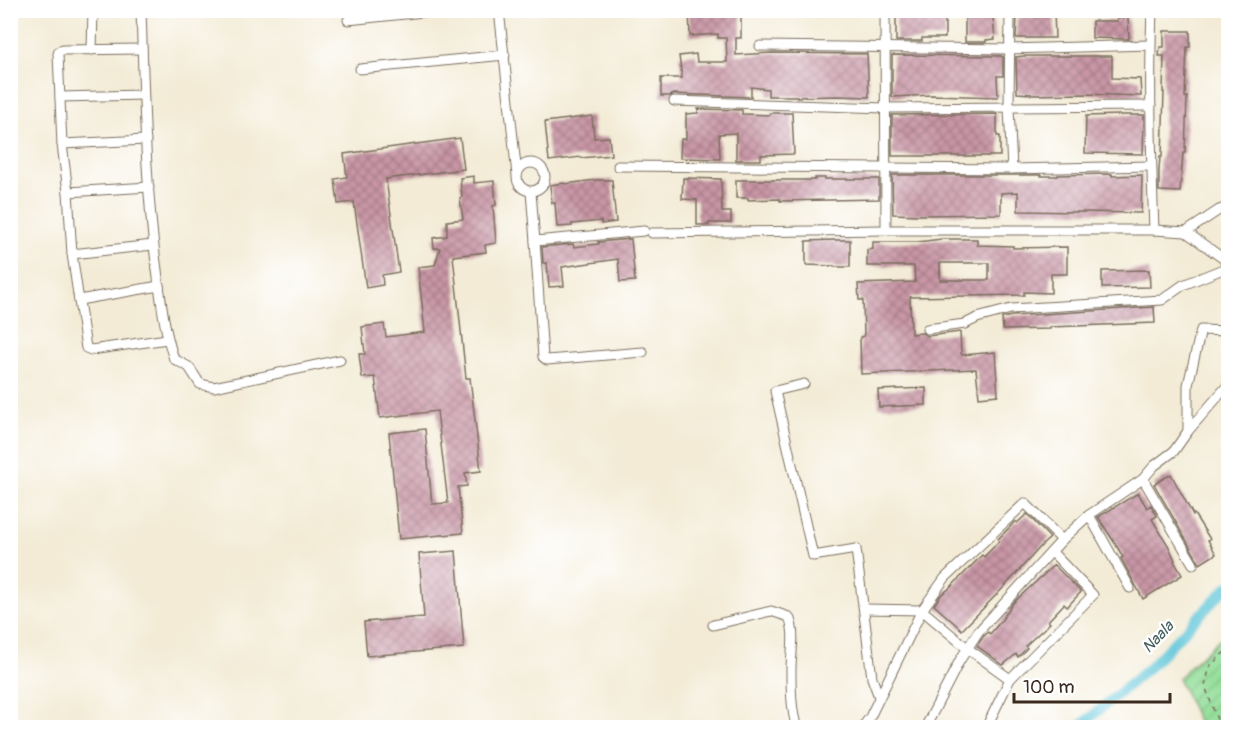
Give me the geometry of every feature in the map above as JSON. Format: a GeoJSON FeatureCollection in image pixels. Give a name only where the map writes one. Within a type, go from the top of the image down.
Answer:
{"type":"FeatureCollection","features":[{"type":"Feature","properties":{"kind":"street"},"geometry":{"type":"LineString","coordinates":[[92,50],[93,10]]}},
{"type":"Feature","properties":{"kind":"street"},"geometry":{"type":"LineString","coordinates":[[141,10],[143,95],[153,245],[167,339],[174,359],[189,367],[200,384],[214,387],[340,360]]}},
{"type":"Feature","properties":{"kind":"street"},"geometry":{"type":"LineString","coordinates":[[348,20],[442,10]]}},
{"type":"Feature","properties":{"kind":"street"},"geometry":{"type":"LineString","coordinates":[[500,10],[517,175],[519,185],[526,191],[536,191],[543,186],[546,177],[543,168],[535,163],[521,166],[517,175]]}},
{"type":"Feature","properties":{"kind":"street"},"geometry":{"type":"LineString","coordinates":[[885,10],[885,230]]}},
{"type":"Feature","properties":{"kind":"street"},"geometry":{"type":"LineString","coordinates":[[1010,10],[1009,108],[1012,169]]}},
{"type":"Feature","properties":{"kind":"street"},"geometry":{"type":"LineString","coordinates":[[1152,10],[1151,166],[1154,230]]}},
{"type":"Feature","properties":{"kind":"street"},"geometry":{"type":"LineString","coordinates":[[760,46],[1009,49],[1150,45]]}},
{"type":"Feature","properties":{"kind":"street"},"geometry":{"type":"LineString","coordinates":[[142,49],[59,51],[62,144],[72,254],[86,348],[91,350],[167,339]]}},
{"type":"Feature","properties":{"kind":"street"},"geometry":{"type":"LineString","coordinates":[[360,69],[505,55]]}},
{"type":"Feature","properties":{"kind":"street"},"geometry":{"type":"LineString","coordinates":[[60,97],[143,95]]}},
{"type":"Feature","properties":{"kind":"street"},"geometry":{"type":"LineString","coordinates":[[674,101],[885,108],[1151,106]]}},
{"type":"Feature","properties":{"kind":"street"},"geometry":{"type":"LineString","coordinates":[[62,144],[146,140]]}},
{"type":"Feature","properties":{"kind":"street"},"geometry":{"type":"LineString","coordinates":[[618,166],[1012,169],[1151,166]]}},
{"type":"Feature","properties":{"kind":"street"},"geometry":{"type":"LineString","coordinates":[[68,192],[149,186]]}},
{"type":"Feature","properties":{"kind":"street"},"geometry":{"type":"LineString","coordinates":[[531,192],[543,357],[547,360],[643,352]]}},
{"type":"Feature","properties":{"kind":"street"},"geometry":{"type":"LineString","coordinates":[[1186,232],[1219,210],[1228,207]]}},
{"type":"Feature","properties":{"kind":"street"},"geometry":{"type":"LineString","coordinates":[[535,241],[648,232],[1154,230],[1186,232],[1228,261]]}},
{"type":"Feature","properties":{"kind":"street"},"geometry":{"type":"LineString","coordinates":[[72,254],[153,245]]}},
{"type":"Feature","properties":{"kind":"street"},"geometry":{"type":"LineString","coordinates":[[927,329],[965,324],[977,318],[1011,309],[1162,300],[1183,285],[1228,267]]}},
{"type":"Feature","properties":{"kind":"street"},"geometry":{"type":"LineString","coordinates":[[79,300],[159,286]]}},
{"type":"Feature","properties":{"kind":"street"},"geometry":{"type":"LineString","coordinates":[[1188,431],[1188,385],[1201,330],[1228,331]]}},
{"type":"Feature","properties":{"kind":"street"},"geometry":{"type":"LineString","coordinates":[[804,384],[775,391],[813,556],[856,549],[872,678],[879,697]]}},
{"type":"Feature","properties":{"kind":"street"},"geometry":{"type":"LineString","coordinates":[[926,728],[960,660],[978,632],[1062,540],[1089,515],[1143,479],[1154,466],[1174,451],[1188,431],[1228,385]]}},
{"type":"Feature","properties":{"kind":"street"},"geometry":{"type":"LineString","coordinates":[[1143,479],[1193,564]]}},
{"type":"Feature","properties":{"kind":"street"},"geometry":{"type":"LineString","coordinates":[[862,728],[870,717],[922,610],[945,578],[1025,503],[1062,540]]}},
{"type":"Feature","properties":{"kind":"street"},"geometry":{"type":"LineString","coordinates":[[1089,515],[1130,588]]}},
{"type":"Feature","properties":{"kind":"street"},"geometry":{"type":"LineString","coordinates":[[986,728],[1010,680],[1093,596],[1052,552]]}},
{"type":"Feature","properties":{"kind":"street"},"geometry":{"type":"LineString","coordinates":[[864,609],[922,610],[1010,680]]}},
{"type":"Feature","properties":{"kind":"street"},"geometry":{"type":"LineString","coordinates":[[713,625],[771,611],[789,617],[792,624],[791,672],[794,718],[797,728]]}},
{"type":"Feature","properties":{"kind":"path"},"geometry":{"type":"LineString","coordinates":[[1220,728],[1205,686],[1210,666],[1228,649]]}},
{"type":"Feature","properties":{"kind":"green space"},"geometry":{"type":"Polygon","coordinates":[[[1228,631],[1228,727],[1201,727],[1178,678],[1228,631]]]}},
{"type":"Feature","properties":{"kind":"building"},"geometry":{"type":"Polygon","coordinates":[[[689,10],[741,10],[741,38],[736,38],[736,55],[867,54],[869,97],[768,96],[768,89],[751,87],[751,97],[674,94],[661,96],[661,78],[682,78],[679,56],[696,54],[697,62],[727,62],[726,38],[718,38],[718,34],[690,36],[689,10]]]}},
{"type":"Feature","properties":{"kind":"building"},"geometry":{"type":"Polygon","coordinates":[[[896,10],[921,10],[921,16],[945,16],[945,38],[896,41],[896,10]]]}},
{"type":"Feature","properties":{"kind":"building"},"geometry":{"type":"Polygon","coordinates":[[[965,10],[991,10],[995,39],[986,40],[986,42],[965,42],[965,10]]]}},
{"type":"Feature","properties":{"kind":"building"},"geometry":{"type":"Polygon","coordinates":[[[1042,10],[1054,10],[1055,38],[1016,38],[1017,16],[1042,17],[1042,10]]]}},
{"type":"Feature","properties":{"kind":"building"},"geometry":{"type":"Polygon","coordinates":[[[1117,18],[1128,18],[1129,39],[1092,38],[1092,21],[1117,21],[1117,18]]]}},
{"type":"Feature","properties":{"kind":"building"},"geometry":{"type":"Polygon","coordinates":[[[1164,31],[1190,31],[1190,47],[1187,47],[1185,153],[1183,153],[1180,192],[1159,191],[1164,56],[1159,56],[1160,47],[1164,47],[1164,31]]]}},
{"type":"Feature","properties":{"kind":"building"},"geometry":{"type":"Polygon","coordinates":[[[892,55],[1001,56],[1003,57],[1003,76],[997,76],[998,97],[932,95],[892,97],[892,55]]]}},
{"type":"Feature","properties":{"kind":"building"},"geometry":{"type":"Polygon","coordinates":[[[1112,56],[1112,78],[1140,79],[1141,96],[1017,93],[1016,57],[1112,56]]]}},
{"type":"Feature","properties":{"kind":"building"},"geometry":{"type":"Polygon","coordinates":[[[698,109],[742,110],[742,114],[792,113],[794,154],[761,155],[761,160],[736,160],[736,133],[719,134],[720,159],[680,158],[681,139],[686,139],[686,114],[698,113],[698,109]]]}},
{"type":"Feature","properties":{"kind":"building"},"geometry":{"type":"Polygon","coordinates":[[[997,114],[1000,156],[892,156],[892,115],[997,114]]]}},
{"type":"Feature","properties":{"kind":"building"},"geometry":{"type":"Polygon","coordinates":[[[1144,115],[1143,154],[1085,153],[1086,116],[1144,115]]]}},
{"type":"Feature","properties":{"kind":"building"},"geometry":{"type":"Polygon","coordinates":[[[592,116],[594,138],[609,137],[611,155],[549,161],[545,122],[592,116]]]}},
{"type":"Feature","properties":{"kind":"building"},"geometry":{"type":"Polygon","coordinates":[[[460,138],[464,169],[386,179],[399,272],[382,275],[383,285],[366,288],[354,202],[338,204],[335,179],[347,177],[344,154],[460,138]]]}},
{"type":"Feature","properties":{"kind":"building"},"geometry":{"type":"Polygon","coordinates":[[[1112,174],[1112,176],[1142,175],[1141,213],[1018,211],[1018,192],[1001,193],[1001,214],[893,214],[892,175],[1112,174]]]}},
{"type":"Feature","properties":{"kind":"building"},"geometry":{"type":"Polygon","coordinates":[[[474,176],[474,183],[494,181],[496,205],[493,206],[496,243],[485,245],[486,252],[453,256],[466,378],[470,378],[481,471],[465,473],[467,486],[458,487],[463,533],[399,539],[389,433],[425,429],[432,504],[448,503],[437,411],[380,418],[375,377],[362,378],[359,354],[365,354],[362,327],[384,324],[386,337],[425,332],[418,267],[435,265],[440,248],[434,248],[433,238],[447,236],[447,221],[463,219],[460,178],[474,176]]]}},
{"type":"Feature","properties":{"kind":"building"},"geometry":{"type":"Polygon","coordinates":[[[683,178],[721,179],[722,212],[731,212],[731,223],[697,225],[697,200],[682,199],[683,178]]]}},
{"type":"Feature","properties":{"kind":"building"},"geometry":{"type":"Polygon","coordinates":[[[815,178],[879,179],[879,199],[780,201],[780,199],[736,198],[736,180],[815,180],[815,178]]]}},
{"type":"Feature","properties":{"kind":"building"},"geometry":{"type":"Polygon","coordinates":[[[612,180],[616,222],[601,224],[601,221],[557,227],[555,203],[552,203],[550,185],[612,180]]]}},
{"type":"Feature","properties":{"kind":"building"},"geometry":{"type":"Polygon","coordinates":[[[631,239],[635,281],[620,282],[618,259],[562,267],[564,286],[549,287],[547,263],[543,263],[542,247],[573,244],[574,247],[631,239]]]}},
{"type":"Feature","properties":{"kind":"building"},"geometry":{"type":"Polygon","coordinates":[[[977,239],[977,245],[1013,246],[1013,248],[1067,247],[1067,274],[1051,274],[1051,293],[910,297],[911,334],[922,333],[928,336],[960,332],[962,355],[995,352],[998,395],[979,397],[976,369],[861,374],[860,337],[864,336],[863,300],[859,300],[858,284],[915,282],[914,266],[867,266],[867,250],[873,249],[873,242],[977,239]],[[940,263],[940,280],[989,280],[989,263],[940,263]]]}},
{"type":"Feature","properties":{"kind":"building"},"geometry":{"type":"Polygon","coordinates":[[[850,240],[850,267],[806,265],[806,241],[850,240]]]}},
{"type":"Feature","properties":{"kind":"building"},"geometry":{"type":"Polygon","coordinates":[[[1149,270],[1150,287],[1102,288],[1102,271],[1149,270]]]}},
{"type":"Feature","properties":{"kind":"building"},"geometry":{"type":"Polygon","coordinates":[[[1154,307],[1155,323],[1003,330],[1002,318],[1012,316],[1154,307]]]}},
{"type":"Feature","properties":{"kind":"building"},"geometry":{"type":"Polygon","coordinates":[[[926,388],[926,405],[879,407],[878,390],[926,388]]]}},
{"type":"Feature","properties":{"kind":"building"},"geometry":{"type":"Polygon","coordinates":[[[1171,474],[1193,515],[1210,539],[1208,540],[1216,554],[1200,564],[1154,484],[1171,474]]]}},
{"type":"Feature","properties":{"kind":"building"},"geometry":{"type":"Polygon","coordinates":[[[1138,493],[1147,508],[1151,505],[1157,516],[1152,519],[1168,545],[1182,575],[1143,599],[1121,558],[1123,557],[1098,517],[1138,493]]]}},
{"type":"Feature","properties":{"kind":"building"},"geometry":{"type":"Polygon","coordinates":[[[1027,514],[1050,538],[962,630],[934,605],[941,595],[982,555],[984,557],[1015,521],[1017,523],[1027,514]]]}},
{"type":"Feature","properties":{"kind":"building"},"geometry":{"type":"Polygon","coordinates":[[[456,551],[464,648],[367,656],[364,622],[424,617],[419,554],[456,551]]]}},
{"type":"Feature","properties":{"kind":"building"},"geometry":{"type":"Polygon","coordinates":[[[1054,565],[1081,592],[1067,607],[1064,604],[1048,621],[1050,623],[1025,646],[1027,648],[1018,657],[1016,654],[1003,665],[977,646],[983,637],[988,632],[990,634],[1001,621],[1013,603],[1054,565]]]}},
{"type":"Feature","properties":{"kind":"waterway","name":"Naala"},"geometry":{"type":"LineString","coordinates":[[1078,728],[1151,666],[1228,586]]}}]}
